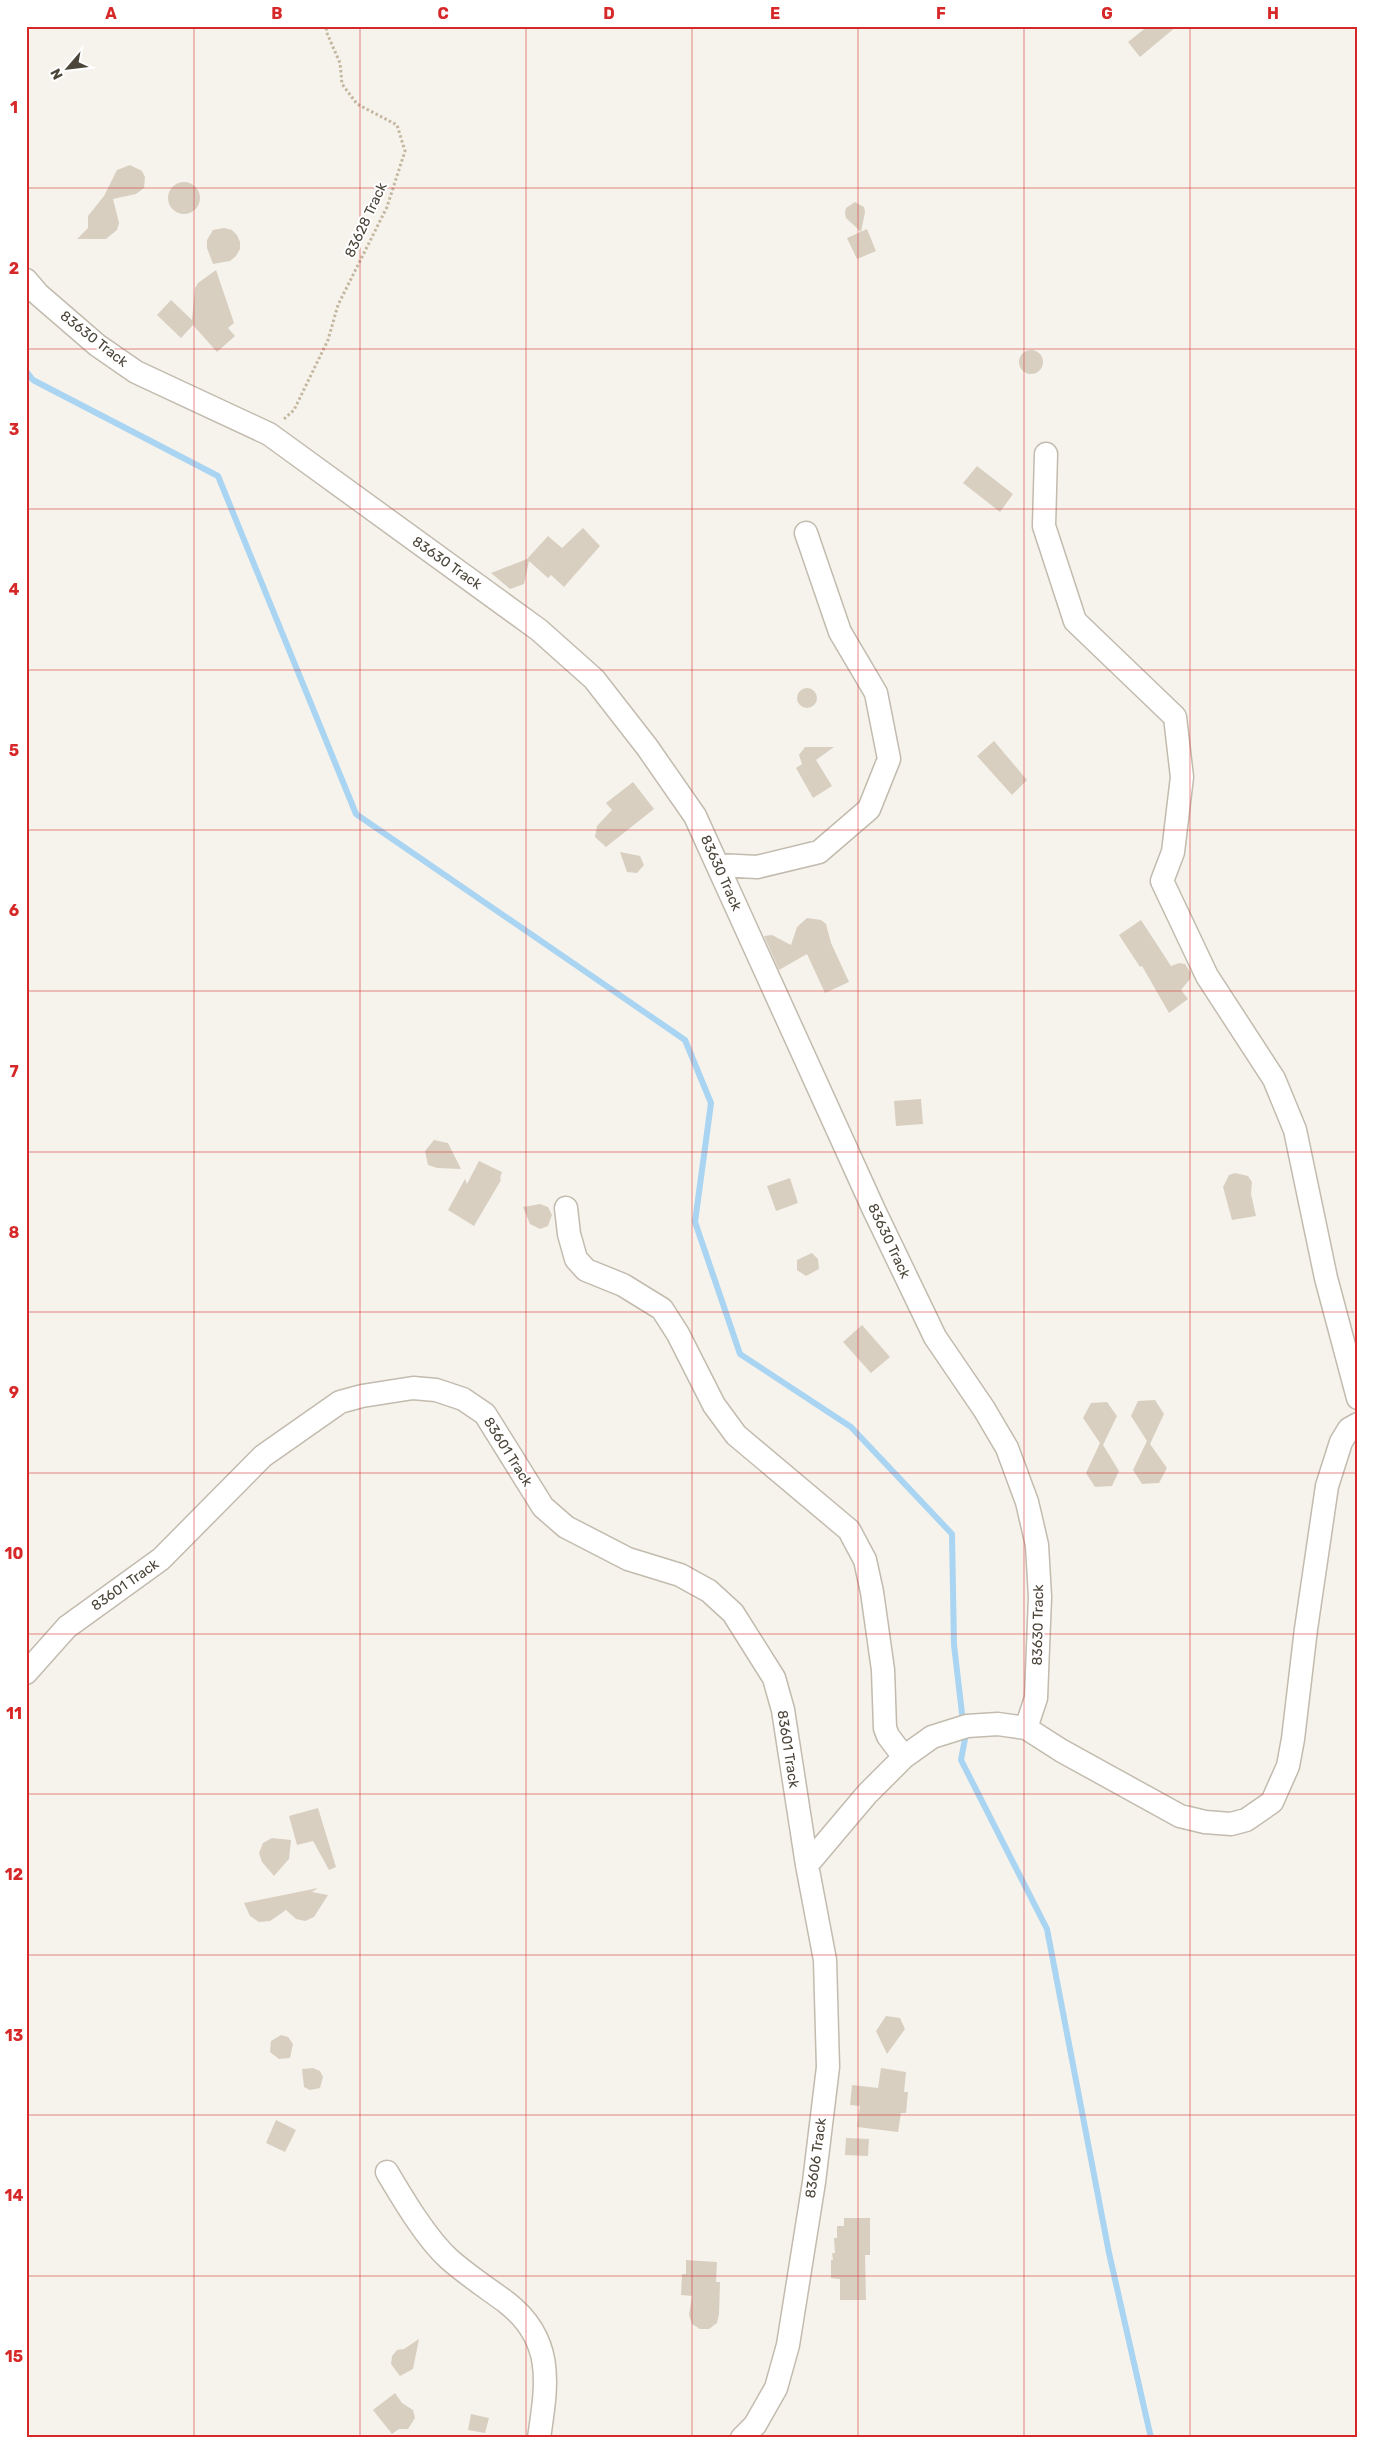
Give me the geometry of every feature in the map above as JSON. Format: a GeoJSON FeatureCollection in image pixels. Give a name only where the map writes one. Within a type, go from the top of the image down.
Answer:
{"type":"FeatureCollection","features":[{"type":"Feature","properties":{"kind":"street","name":"83630 Track"},"geometry":{"type":"LineString","coordinates":[[26,280],[38,294],[97,345],[136,372],[269,434],[532,624],[594,679],[647,747],[695,816],[874,1210],[931,1329],[984,1409],[1007,1448],[1026,1502],[1037,1545],[1040,1597],[1036,1698],[1026,1728]]}},
{"type":"Feature","properties":{"kind":"street"},"geometry":{"type":"LineString","coordinates":[[1046,454],[1044,526],[1076,621],[1175,717],[1182,777],[1173,852],[1162,881],[1207,976],[1274,1079],[1296,1130],[1326,1278],[1358,1398]]}},
{"type":"Feature","properties":{"kind":"street"},"geometry":{"type":"LineString","coordinates":[[718,865],[757,867],[819,852],[869,809],[889,759],[876,692],[840,632],[806,533]]}},
{"type":"Feature","properties":{"kind":"street"},"geometry":{"type":"LineString","coordinates":[[566,1208],[576,1259],[586,1270],[623,1285],[662,1309],[678,1334],[714,1405],[736,1435],[849,1530],[865,1560],[872,1592],[883,1670],[885,1728],[888,1736],[904,1757]]}},
{"type":"Feature","properties":{"kind":"street","name":"83601 Track"},"geometry":{"type":"LineString","coordinates":[[26,1673],[67,1627],[161,1560],[263,1456],[319,1416],[340,1402],[362,1396],[413,1388],[436,1390],[463,1399],[485,1414],[543,1507],[566,1527],[628,1559],[680,1575],[709,1591],[733,1612],[774,1678],[783,1710],[807,1865]]}},
{"type":"Feature","properties":{"kind":"street"},"geometry":{"type":"LineString","coordinates":[[807,1865],[867,1794],[904,1757],[932,1737],[967,1726],[998,1724],[1026,1728],[1062,1751],[1180,1816],[1205,1822],[1231,1824],[1246,1820],[1272,1802],[1288,1766],[1293,1739],[1306,1629],[1327,1486],[1341,1442],[1350,1430],[1358,1424]]}},
{"type":"Feature","properties":{"kind":"street","name":"83606 Track"},"geometry":{"type":"LineString","coordinates":[[742,2438],[754,2425],[776,2388],[788,2345],[814,2182],[828,2067],[825,1960],[807,1865]]}},
{"type":"Feature","properties":{"kind":"street"},"geometry":{"type":"LineString","coordinates":[[387,2172],[417,2219],[447,2257],[507,2303],[531,2329],[540,2346],[546,2371],[538,2438]]}},
{"type":"Feature","properties":{"kind":"path","name":"83628 Track"},"geometry":{"type":"LineString","coordinates":[[269,434],[294,410],[328,340],[338,305],[388,207],[405,151],[397,125],[357,104],[342,84],[340,62],[326,31],[327,26]]}},
{"type":"Feature","properties":{"kind":"building"},"geometry":{"type":"Polygon","coordinates":[[[1148,26],[1177,26],[1140,57],[1128,42],[1148,26]]]}},
{"type":"Feature","properties":{"kind":"building"},"geometry":{"type":"Polygon","coordinates":[[[130,165],[142,171],[145,177],[144,188],[136,194],[113,199],[119,223],[117,230],[106,239],[77,239],[88,228],[88,216],[104,196],[117,170],[130,165]]]}},
{"type":"Feature","properties":{"kind":"building"},"geometry":{"type":"Polygon","coordinates":[[[184,182],[190,183],[195,187],[199,192],[199,204],[195,209],[190,213],[184,214],[178,213],[173,209],[169,204],[168,198],[169,192],[173,187],[178,183],[184,182]]]}},
{"type":"Feature","properties":{"kind":"building"},"geometry":{"type":"Polygon","coordinates":[[[855,202],[864,207],[865,212],[861,232],[846,218],[845,213],[846,208],[855,202]]]}},
{"type":"Feature","properties":{"kind":"building"},"geometry":{"type":"Polygon","coordinates":[[[224,228],[232,230],[237,235],[240,249],[230,261],[213,264],[207,248],[207,240],[213,230],[224,228]]]}},
{"type":"Feature","properties":{"kind":"building"},"geometry":{"type":"Polygon","coordinates":[[[867,229],[876,251],[857,259],[847,238],[867,229]]]}},
{"type":"Feature","properties":{"kind":"building"},"geometry":{"type":"Polygon","coordinates":[[[216,270],[234,323],[228,328],[235,336],[217,352],[193,325],[181,338],[157,315],[171,300],[192,320],[195,288],[198,283],[216,270]]]}},
{"type":"Feature","properties":{"kind":"building"},"geometry":{"type":"Polygon","coordinates":[[[1031,350],[1036,351],[1042,357],[1042,367],[1036,373],[1031,374],[1026,373],[1020,367],[1019,362],[1020,357],[1026,351],[1031,350]]]}},
{"type":"Feature","properties":{"kind":"building"},"geometry":{"type":"Polygon","coordinates":[[[977,466],[1013,494],[1000,512],[963,483],[977,466]]]}},
{"type":"Feature","properties":{"kind":"building"},"geometry":{"type":"Polygon","coordinates":[[[583,528],[600,546],[564,587],[551,575],[548,578],[529,561],[524,584],[510,589],[491,573],[527,559],[548,536],[562,548],[583,528]]]}},
{"type":"Feature","properties":{"kind":"building"},"geometry":{"type":"Polygon","coordinates":[[[807,688],[814,691],[817,698],[814,705],[807,708],[800,705],[797,698],[800,691],[807,688]]]}},
{"type":"Feature","properties":{"kind":"building"},"geometry":{"type":"Polygon","coordinates":[[[994,741],[1027,780],[1012,795],[977,756],[994,741]]]}},
{"type":"Feature","properties":{"kind":"building"},"geometry":{"type":"Polygon","coordinates":[[[805,747],[834,747],[816,760],[832,786],[813,798],[796,768],[802,764],[799,755],[805,747]]]}},
{"type":"Feature","properties":{"kind":"building"},"geometry":{"type":"Polygon","coordinates":[[[633,782],[654,809],[606,847],[595,837],[597,826],[612,810],[606,803],[633,782]]]}},
{"type":"Feature","properties":{"kind":"building"},"geometry":{"type":"Polygon","coordinates":[[[620,852],[640,856],[644,865],[637,873],[627,872],[620,852]]]}},
{"type":"Feature","properties":{"kind":"building"},"geometry":{"type":"Polygon","coordinates":[[[807,918],[821,920],[826,924],[831,943],[849,982],[825,993],[807,954],[779,970],[764,936],[772,935],[791,945],[797,927],[807,918]]]}},
{"type":"Feature","properties":{"kind":"building"},"geometry":{"type":"Polygon","coordinates":[[[1141,920],[1171,966],[1179,963],[1185,964],[1191,973],[1190,979],[1181,990],[1188,999],[1169,1013],[1142,966],[1140,967],[1119,935],[1141,920]]]}},
{"type":"Feature","properties":{"kind":"building"},"geometry":{"type":"Polygon","coordinates":[[[921,1099],[923,1124],[896,1126],[894,1101],[921,1099]]]}},
{"type":"Feature","properties":{"kind":"building"},"geometry":{"type":"Polygon","coordinates":[[[434,1140],[448,1143],[461,1169],[437,1168],[428,1165],[425,1151],[434,1140]]]}},
{"type":"Feature","properties":{"kind":"building"},"geometry":{"type":"Polygon","coordinates":[[[479,1161],[502,1172],[501,1180],[474,1226],[448,1210],[465,1179],[467,1184],[479,1161]]]}},
{"type":"Feature","properties":{"kind":"building"},"geometry":{"type":"Polygon","coordinates":[[[1235,1173],[1248,1176],[1252,1182],[1251,1194],[1256,1216],[1232,1220],[1223,1187],[1229,1175],[1235,1173]]]}},
{"type":"Feature","properties":{"kind":"building"},"geometry":{"type":"Polygon","coordinates":[[[790,1178],[798,1203],[776,1211],[767,1186],[790,1178]]]}},
{"type":"Feature","properties":{"kind":"building"},"geometry":{"type":"Polygon","coordinates":[[[540,1204],[548,1207],[552,1215],[548,1226],[540,1229],[530,1224],[523,1207],[540,1204]]]}},
{"type":"Feature","properties":{"kind":"building"},"geometry":{"type":"Polygon","coordinates":[[[812,1253],[818,1259],[819,1269],[806,1276],[797,1270],[797,1260],[812,1253]]]}},
{"type":"Feature","properties":{"kind":"building"},"geometry":{"type":"Polygon","coordinates":[[[862,1325],[890,1357],[871,1373],[843,1342],[862,1325]]]}},
{"type":"Feature","properties":{"kind":"building"},"geometry":{"type":"Polygon","coordinates":[[[1155,1400],[1164,1414],[1150,1444],[1167,1468],[1159,1483],[1142,1484],[1133,1470],[1147,1441],[1131,1416],[1138,1401],[1155,1400]]]}},
{"type":"Feature","properties":{"kind":"building"},"geometry":{"type":"Polygon","coordinates":[[[1107,1402],[1117,1416],[1103,1445],[1119,1471],[1112,1486],[1095,1487],[1086,1473],[1100,1443],[1083,1418],[1091,1403],[1107,1402]]]}},
{"type":"Feature","properties":{"kind":"building"},"geometry":{"type":"Polygon","coordinates":[[[318,1808],[336,1867],[329,1870],[313,1841],[297,1845],[289,1816],[318,1808]]]}},
{"type":"Feature","properties":{"kind":"building"},"geometry":{"type":"Polygon","coordinates":[[[272,1838],[291,1840],[289,1859],[274,1876],[262,1862],[259,1853],[263,1843],[272,1838]]]}},
{"type":"Feature","properties":{"kind":"building"},"geometry":{"type":"Polygon","coordinates":[[[318,1888],[312,1892],[328,1895],[314,1917],[305,1921],[296,1919],[286,1910],[270,1921],[259,1922],[250,1916],[244,1903],[318,1888]]]}},
{"type":"Feature","properties":{"kind":"building"},"geometry":{"type":"Polygon","coordinates":[[[886,2016],[900,2018],[905,2029],[887,2054],[876,2031],[886,2016]]]}},
{"type":"Feature","properties":{"kind":"building"},"geometry":{"type":"Polygon","coordinates":[[[281,2035],[288,2037],[293,2044],[290,2058],[279,2059],[270,2052],[271,2041],[281,2035]]]}},
{"type":"Feature","properties":{"kind":"building"},"geometry":{"type":"Polygon","coordinates":[[[313,2068],[320,2071],[323,2077],[320,2088],[310,2090],[304,2087],[302,2069],[313,2068]]]}},
{"type":"Feature","properties":{"kind":"building"},"geometry":{"type":"Polygon","coordinates":[[[881,2068],[906,2072],[904,2092],[908,2092],[906,2113],[901,2113],[898,2132],[857,2127],[860,2106],[850,2105],[852,2085],[878,2088],[881,2068]]]}},
{"type":"Feature","properties":{"kind":"building"},"geometry":{"type":"Polygon","coordinates":[[[276,2120],[296,2130],[285,2152],[266,2143],[276,2120]]]}},
{"type":"Feature","properties":{"kind":"building"},"geometry":{"type":"Polygon","coordinates":[[[846,2138],[869,2139],[868,2156],[845,2155],[846,2138]]]}},
{"type":"Feature","properties":{"kind":"building"},"geometry":{"type":"Polygon","coordinates":[[[844,2218],[870,2218],[870,2255],[865,2255],[866,2300],[840,2300],[840,2279],[831,2278],[832,2253],[835,2253],[834,2238],[837,2238],[837,2226],[844,2226],[844,2218]]]}},
{"type":"Feature","properties":{"kind":"building"},"geometry":{"type":"Polygon","coordinates":[[[686,2260],[717,2262],[716,2282],[720,2282],[719,2314],[717,2323],[709,2329],[700,2329],[692,2324],[689,2315],[692,2296],[681,2295],[682,2274],[686,2274],[686,2260]]]}},
{"type":"Feature","properties":{"kind":"building"},"geometry":{"type":"Polygon","coordinates":[[[419,2339],[413,2369],[400,2376],[391,2364],[392,2356],[397,2350],[404,2349],[419,2339]]]}},
{"type":"Feature","properties":{"kind":"building"},"geometry":{"type":"Polygon","coordinates":[[[395,2393],[402,2403],[413,2410],[415,2418],[408,2429],[399,2429],[392,2434],[373,2410],[395,2393]]]}},
{"type":"Feature","properties":{"kind":"building"},"geometry":{"type":"Polygon","coordinates":[[[471,2414],[489,2418],[485,2433],[468,2430],[471,2414]]]}},
{"type":"Feature","properties":{"kind":"waterway"},"geometry":{"type":"LineString","coordinates":[[26,371],[33,380],[218,476],[356,814],[685,1040],[711,1103],[695,1222],[740,1354],[851,1427],[952,1534],[954,1645],[963,1722]]}},
{"type":"Feature","properties":{"kind":"waterway"},"geometry":{"type":"LineString","coordinates":[[965,1739],[961,1760],[1047,1929],[1109,2253],[1151,2438]]}}]}
